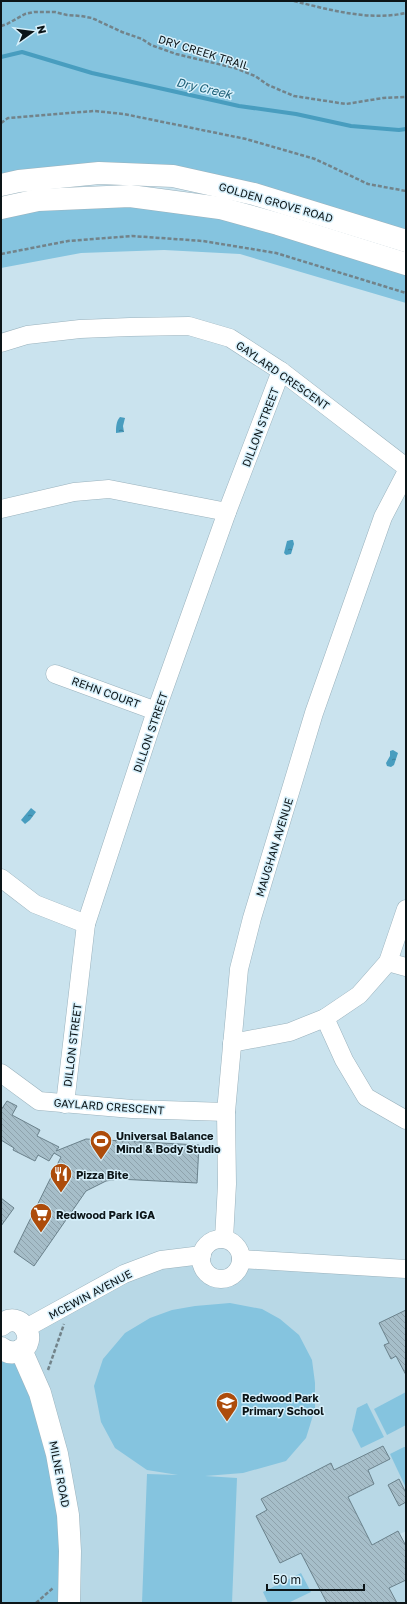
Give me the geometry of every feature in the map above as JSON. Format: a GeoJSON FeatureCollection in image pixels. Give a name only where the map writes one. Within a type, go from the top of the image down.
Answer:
{"type":"FeatureCollection","features":[{"type":"Feature","properties":{"kind":"main road","name":"GOLDEN GROVE ROAD"},"geometry":{"type":"LineString","coordinates":[[1,186],[19,181],[99,173],[173,176],[254,194],[406,241]]}},
{"type":"Feature","properties":{"kind":"main road","name":"GOLDEN GROVE ROAD"},"geometry":{"type":"LineString","coordinates":[[1,208],[38,200],[130,196],[220,208],[278,224],[406,264]]}},
{"type":"Feature","properties":{"kind":"main road"},"geometry":{"type":"LineString","coordinates":[[9,1321],[28,1333],[27,1342],[11,1349]]}},
{"type":"Feature","properties":{"kind":"main road","name":"MILNE ROAD"},"geometry":{"type":"LineString","coordinates":[[11,1349],[40,1393],[57,1454],[68,1515],[70,1551],[69,1603]]}},
{"type":"Feature","properties":{"kind":"street","name":"GAYLARD CRESCENT"},"geometry":{"type":"LineString","coordinates":[[1,343],[27,335],[80,329],[189,326],[230,338],[281,371],[406,467]]}},
{"type":"Feature","properties":{"kind":"street","name":"DILLON STREET"},"geometry":{"type":"LineString","coordinates":[[65,1104],[86,924],[156,711],[227,512],[281,371]]}},
{"type":"Feature","properties":{"kind":"street","name":"MAUGHAN AVENUE"},"geometry":{"type":"LineString","coordinates":[[224,1239],[227,1184],[226,1112],[239,969],[314,713],[384,517],[406,473]]}},
{"type":"Feature","properties":{"kind":"street"},"geometry":{"type":"LineString","coordinates":[[1,509],[74,492],[109,488],[227,512]]}},
{"type":"Feature","properties":{"kind":"street","name":"REHN COURT"},"geometry":{"type":"LineString","coordinates":[[55,674],[156,711]]}},
{"type":"Feature","properties":{"kind":"street"},"geometry":{"type":"LineString","coordinates":[[1,878],[35,904],[86,924]]}},
{"type":"Feature","properties":{"kind":"street"},"geometry":{"type":"LineString","coordinates":[[232,1043],[290,1032],[324,1018],[359,995],[388,962],[406,909]]}},
{"type":"Feature","properties":{"kind":"street"},"geometry":{"type":"LineString","coordinates":[[388,962],[406,967]]}},
{"type":"Feature","properties":{"kind":"street"},"geometry":{"type":"LineString","coordinates":[[324,1018],[344,1060],[366,1097],[406,1120]]}},
{"type":"Feature","properties":{"kind":"street","name":"GAYLARD CRESCENT"},"geometry":{"type":"LineString","coordinates":[[1,1073],[39,1101],[132,1109],[226,1112]]}},
{"type":"Feature","properties":{"kind":"street"},"geometry":{"type":"LineString","coordinates":[[224,1239],[234,1244],[241,1253],[240,1265],[233,1275],[220,1279],[208,1274],[204,1269],[202,1255],[207,1245],[212,1241],[224,1239]]}},
{"type":"Feature","properties":{"kind":"street","name":"MCEWIN AVENUE"},"geometry":{"type":"LineString","coordinates":[[9,1321],[72,1303],[111,1281],[149,1264],[180,1257],[202,1255]]}},
{"type":"Feature","properties":{"kind":"street"},"geometry":{"type":"LineString","coordinates":[[241,1259],[406,1269]]}},
{"type":"Feature","properties":{"kind":"path"},"geometry":{"type":"LineString","coordinates":[[294,1],[340,13],[391,16],[406,13]]}},
{"type":"Feature","properties":{"kind":"path","name":"DRY CREEK TRAIL"},"geometry":{"type":"LineString","coordinates":[[1,26],[25,14],[34,12],[56,12],[81,16],[92,18],[122,32],[142,39],[151,45],[176,54],[235,68],[255,76],[268,85],[294,96],[346,104],[383,98],[406,97]]}},
{"type":"Feature","properties":{"kind":"path"},"geometry":{"type":"LineString","coordinates":[[1,123],[8,118],[94,111],[124,114],[253,141],[315,159],[368,184],[406,191]]}},
{"type":"Feature","properties":{"kind":"path"},"geometry":{"type":"LineString","coordinates":[[1,254],[68,241],[132,236],[203,241],[276,253],[406,293]]}},
{"type":"Feature","properties":{"kind":"path"},"geometry":{"type":"LineString","coordinates":[[40,1393],[72,1303]]}},
{"type":"Feature","properties":{"kind":"shaded area"},"geometry":{"type":"Polygon","coordinates":[[[1,1],[406,1],[406,241],[173,176],[1,185],[1,1]]]}},
{"type":"Feature","properties":{"kind":"shaded area"},"geometry":{"type":"Polygon","coordinates":[[[128,202],[218,213],[406,269],[406,303],[240,254],[164,250],[81,253],[1,268],[1,214],[128,202]]]}},
{"type":"Feature","properties":{"kind":"shaded area","name":"Redwood Park Primary School"},"geometry":{"type":"Polygon","coordinates":[[[202,1263],[208,1274],[220,1279],[233,1275],[240,1265],[406,1269],[406,1531],[400,1534],[406,1546],[406,1600],[404,1603],[69,1603],[28,1338],[124,1274],[202,1263]]]}},
{"type":"Feature","properties":{"kind":"shaded area"},"geometry":{"type":"Polygon","coordinates":[[[230,1303],[262,1309],[280,1319],[299,1335],[312,1360],[315,1383],[315,1409],[306,1438],[286,1461],[243,1473],[205,1476],[237,1478],[232,1603],[142,1603],[147,1474],[178,1475],[147,1470],[115,1448],[101,1422],[94,1386],[103,1359],[125,1333],[150,1318],[172,1310],[195,1306],[230,1303]]]}},
{"type":"Feature","properties":{"kind":"shaded area"},"geometry":{"type":"Polygon","coordinates":[[[1,1348],[11,1352],[57,1454],[69,1603],[1,1603],[1,1348]]]}},
{"type":"Feature","properties":{"kind":"shaded area"},"geometry":{"type":"Polygon","coordinates":[[[406,1392],[406,1425],[387,1435],[374,1409],[406,1392]]]}},
{"type":"Feature","properties":{"kind":"shaded area"},"geometry":{"type":"Polygon","coordinates":[[[367,1403],[384,1437],[361,1448],[352,1430],[357,1408],[367,1403]]]}},
{"type":"Feature","properties":{"kind":"shaded area"},"geometry":{"type":"Polygon","coordinates":[[[406,1447],[406,1488],[390,1454],[406,1447]]]}},
{"type":"Feature","properties":{"kind":"shaded area"},"geometry":{"type":"Polygon","coordinates":[[[301,1573],[311,1592],[288,1603],[268,1603],[263,1592],[301,1573]]]}},
{"type":"Feature","properties":{"kind":"water"},"geometry":{"type":"Polygon","coordinates":[[[120,417],[125,418],[123,426],[124,432],[116,433],[117,423],[120,417]]]}},
{"type":"Feature","properties":{"kind":"water"},"geometry":{"type":"Polygon","coordinates":[[[293,540],[294,544],[291,554],[286,555],[284,553],[287,541],[293,540]]]}},
{"type":"Feature","properties":{"kind":"water"},"geometry":{"type":"Polygon","coordinates":[[[393,750],[398,753],[394,765],[391,767],[387,766],[386,763],[390,756],[390,751],[393,750]]]}},
{"type":"Feature","properties":{"kind":"water"},"geometry":{"type":"Polygon","coordinates":[[[31,808],[36,812],[25,824],[21,820],[31,808]]]}},
{"type":"Feature","properties":{"kind":"building"},"geometry":{"type":"Polygon","coordinates":[[[7,1101],[17,1106],[12,1115],[40,1130],[37,1136],[59,1147],[56,1151],[86,1139],[199,1145],[197,1183],[118,1179],[106,1181],[86,1191],[34,1266],[14,1252],[61,1157],[54,1153],[49,1161],[38,1155],[35,1161],[13,1150],[14,1148],[1,1140],[1,1110],[7,1101]]]}},
{"type":"Feature","properties":{"kind":"building"},"geometry":{"type":"Polygon","coordinates":[[[1,1198],[14,1208],[1,1226],[1,1198]]]}},
{"type":"Feature","properties":{"kind":"building"},"geometry":{"type":"Polygon","coordinates":[[[406,1310],[406,1375],[396,1356],[391,1359],[384,1345],[389,1343],[379,1323],[406,1310]]]}},
{"type":"Feature","properties":{"kind":"building"},"geometry":{"type":"Polygon","coordinates":[[[383,1446],[390,1459],[368,1470],[374,1484],[348,1497],[372,1545],[398,1531],[406,1546],[406,1580],[389,1588],[397,1603],[327,1603],[301,1553],[280,1563],[256,1516],[267,1510],[261,1499],[331,1463],[334,1470],[383,1446]]]}},
{"type":"Feature","properties":{"kind":"building"},"geometry":{"type":"Polygon","coordinates":[[[399,1479],[406,1493],[406,1502],[399,1506],[388,1485],[399,1479]]]}},
{"type":"Feature","properties":{"kind":"waterway","name":"Dry Creek"},"geometry":{"type":"LineString","coordinates":[[1,57],[22,52],[92,73],[239,106],[296,114],[351,126],[399,130],[406,129]]}},
{"type":"Feature","properties":{"kind":"place","name":"Universal Balance Mind & Body Studio"},"geometry":{"type":"Point","coordinates":[101,1160]}},
{"type":"Feature","properties":{"kind":"place","name":"Pizza Bite"},"geometry":{"type":"Point","coordinates":[61,1194]}},
{"type":"Feature","properties":{"kind":"place","name":"Redwood Park IGA"},"geometry":{"type":"Point","coordinates":[41,1234]}},
{"type":"Feature","properties":{"kind":"place","name":"Redwood Park Primary School"},"geometry":{"type":"Point","coordinates":[227,1422]}}]}
